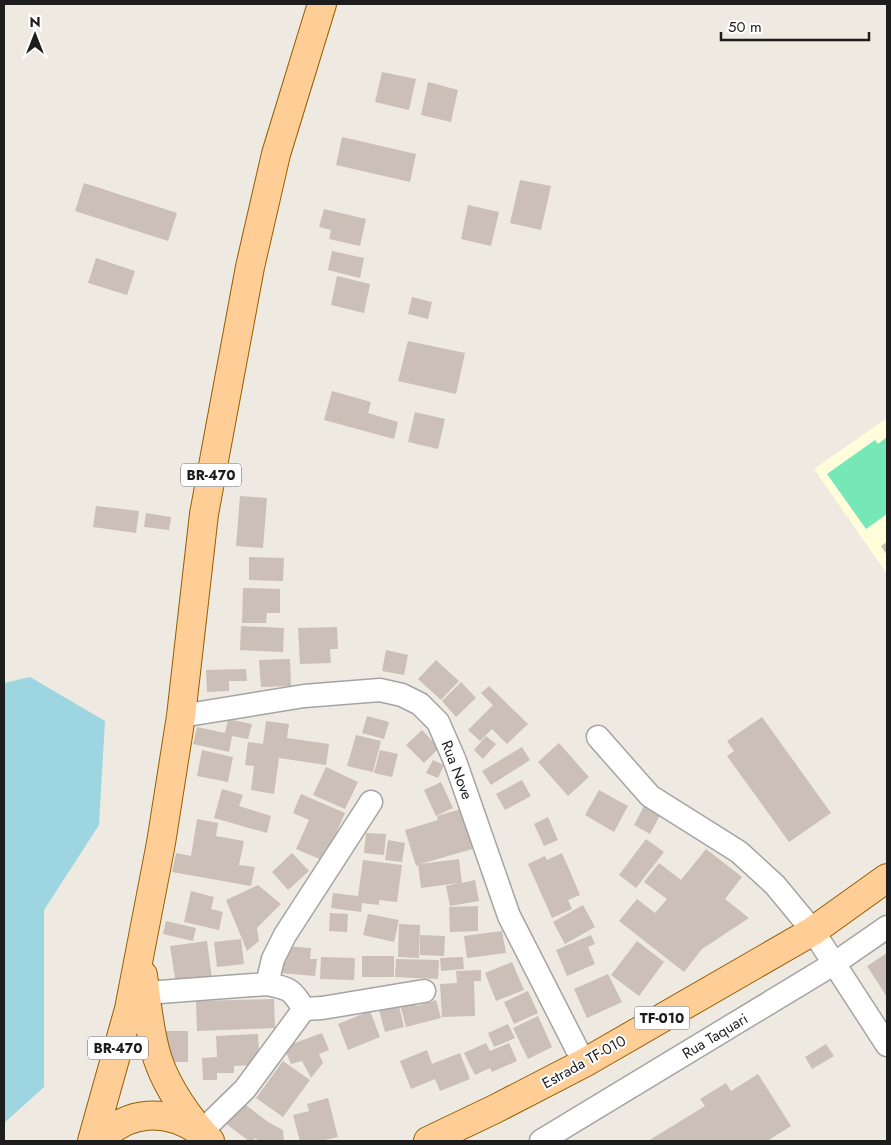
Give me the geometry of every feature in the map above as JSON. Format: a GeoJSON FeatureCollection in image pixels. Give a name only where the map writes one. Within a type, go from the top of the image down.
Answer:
{"type":"FeatureCollection","features":[{"type":"Feature","properties":{"kind":"main road","name":"BR-470"},"geometry":{"type":"LineString","coordinates":[[92,1141],[128,1009],[161,843],[181,716],[204,514],[250,267],[276,154],[322,4]]}},
{"type":"Feature","properties":{"kind":"main road","name":"Estrada TF-010"},"geometry":{"type":"LineString","coordinates":[[428,1141],[584,1063],[813,930],[887,878]]}},
{"type":"Feature","properties":{"kind":"main road","name":"BR-470"},"geometry":{"type":"LineString","coordinates":[[140,954],[152,1035],[158,1060],[173,1092],[211,1138]]}},
{"type":"Feature","properties":{"kind":"main road"},"geometry":{"type":"LineString","coordinates":[[100,1141],[118,1125],[147,1115],[170,1117],[187,1122],[211,1138]]}},
{"type":"Feature","properties":{"kind":"street","name":"Rua Nove"},"geometry":{"type":"LineString","coordinates":[[181,716],[304,696],[380,690],[402,695],[420,704],[438,722],[455,761],[509,916],[584,1063]]}},
{"type":"Feature","properties":{"kind":"street"},"geometry":{"type":"LineString","coordinates":[[598,737],[650,796],[739,852],[776,885],[813,930],[836,963],[887,1045]]}},
{"type":"Feature","properties":{"kind":"street"},"geometry":{"type":"LineString","coordinates":[[267,984],[273,959],[285,936],[371,802]]}},
{"type":"Feature","properties":{"kind":"street","name":"Rua Taquari"},"geometry":{"type":"LineString","coordinates":[[541,1141],[836,963],[887,927]]}},
{"type":"Feature","properties":{"kind":"street"},"geometry":{"type":"LineString","coordinates":[[146,993],[267,984],[283,987],[294,993],[304,1009]]}},
{"type":"Feature","properties":{"kind":"street"},"geometry":{"type":"LineString","coordinates":[[304,1009],[322,1008],[424,991]]}},
{"type":"Feature","properties":{"kind":"street"},"geometry":{"type":"LineString","coordinates":[[211,1138],[304,1009]]}},
{"type":"Feature","properties":{"kind":"shaded area"},"geometry":{"type":"Polygon","coordinates":[[[887,418],[887,574],[814,469],[887,418]]]}},
{"type":"Feature","properties":{"kind":"green space"},"geometry":{"type":"Polygon","coordinates":[[[887,437],[887,514],[866,529],[827,474],[875,440],[878,444],[887,437]]]}},
{"type":"Feature","properties":{"kind":"water"},"geometry":{"type":"Polygon","coordinates":[[[30,677],[105,721],[99,825],[44,910],[44,1087],[4,1123],[4,683],[30,677]]]}},
{"type":"Feature","properties":{"kind":"building"},"geometry":{"type":"Polygon","coordinates":[[[382,72],[416,79],[409,110],[375,102],[382,72]]]}},
{"type":"Feature","properties":{"kind":"building"},"geometry":{"type":"Polygon","coordinates":[[[428,82],[458,90],[451,122],[421,115],[428,82]]]}},
{"type":"Feature","properties":{"kind":"building"},"geometry":{"type":"Polygon","coordinates":[[[342,137],[416,154],[410,182],[336,165],[342,137]]]}},
{"type":"Feature","properties":{"kind":"building"},"geometry":{"type":"Polygon","coordinates":[[[520,180],[551,186],[541,230],[510,223],[520,180]]]}},
{"type":"Feature","properties":{"kind":"building"},"geometry":{"type":"Polygon","coordinates":[[[84,183],[177,213],[168,241],[75,211],[84,183]]]}},
{"type":"Feature","properties":{"kind":"building"},"geometry":{"type":"Polygon","coordinates":[[[468,205],[499,212],[491,246],[461,239],[468,205]]]}},
{"type":"Feature","properties":{"kind":"building"},"geometry":{"type":"Polygon","coordinates":[[[324,209],[366,219],[360,246],[329,239],[331,230],[319,227],[324,209]]]}},
{"type":"Feature","properties":{"kind":"building"},"geometry":{"type":"Polygon","coordinates":[[[332,251],[364,258],[360,278],[328,270],[332,251]]]}},
{"type":"Feature","properties":{"kind":"building"},"geometry":{"type":"Polygon","coordinates":[[[96,258],[135,271],[127,295],[88,283],[96,258]]]}},
{"type":"Feature","properties":{"kind":"building"},"geometry":{"type":"Polygon","coordinates":[[[337,276],[370,284],[364,313],[331,305],[337,276]]]}},
{"type":"Feature","properties":{"kind":"building"},"geometry":{"type":"Polygon","coordinates":[[[412,297],[432,302],[428,319],[408,314],[412,297]]]}},
{"type":"Feature","properties":{"kind":"building"},"geometry":{"type":"Polygon","coordinates":[[[408,341],[465,353],[456,394],[398,381],[408,341]]]}},
{"type":"Feature","properties":{"kind":"building"},"geometry":{"type":"Polygon","coordinates":[[[332,391],[371,402],[368,413],[398,422],[394,439],[324,420],[332,391]]]}},
{"type":"Feature","properties":{"kind":"building"},"geometry":{"type":"Polygon","coordinates":[[[415,412],[445,419],[438,449],[408,442],[415,412]]]}},
{"type":"Feature","properties":{"kind":"building"},"geometry":{"type":"Polygon","coordinates":[[[240,496],[267,498],[263,548],[236,546],[240,496]]]}},
{"type":"Feature","properties":{"kind":"building"},"geometry":{"type":"Polygon","coordinates":[[[96,506],[139,511],[136,533],[93,527],[96,506]]]}},
{"type":"Feature","properties":{"kind":"building"},"geometry":{"type":"Polygon","coordinates":[[[146,513],[171,517],[169,530],[144,527],[146,513]]]}},
{"type":"Feature","properties":{"kind":"building"},"geometry":{"type":"Polygon","coordinates":[[[887,542],[887,555],[881,546],[887,542]]]}},
{"type":"Feature","properties":{"kind":"building"},"geometry":{"type":"Polygon","coordinates":[[[249,557],[284,558],[283,581],[249,580],[249,557]]]}},
{"type":"Feature","properties":{"kind":"building"},"geometry":{"type":"Polygon","coordinates":[[[243,588],[280,589],[280,613],[267,613],[266,623],[242,623],[243,588]]]}},
{"type":"Feature","properties":{"kind":"building"},"geometry":{"type":"Polygon","coordinates":[[[241,626],[284,628],[283,652],[240,650],[241,626]]]}},
{"type":"Feature","properties":{"kind":"building"},"geometry":{"type":"Polygon","coordinates":[[[337,627],[338,649],[330,649],[331,663],[300,664],[298,628],[337,627]]]}},
{"type":"Feature","properties":{"kind":"building"},"geometry":{"type":"Polygon","coordinates":[[[386,650],[408,655],[404,675],[382,671],[386,650]]]}},
{"type":"Feature","properties":{"kind":"building"},"geometry":{"type":"Polygon","coordinates":[[[290,659],[291,686],[261,687],[259,660],[290,659]]]}},
{"type":"Feature","properties":{"kind":"building"},"geometry":{"type":"Polygon","coordinates":[[[436,660],[459,681],[441,700],[418,679],[436,660]]]}},
{"type":"Feature","properties":{"kind":"building"},"geometry":{"type":"Polygon","coordinates":[[[246,669],[247,681],[229,681],[229,691],[207,692],[206,670],[246,669]]]}},
{"type":"Feature","properties":{"kind":"building"},"geometry":{"type":"Polygon","coordinates":[[[461,682],[476,698],[456,717],[442,701],[461,682]]]}},
{"type":"Feature","properties":{"kind":"building"},"geometry":{"type":"Polygon","coordinates":[[[489,686],[528,724],[507,744],[492,729],[480,741],[468,730],[493,705],[481,693],[489,686]]]}},
{"type":"Feature","properties":{"kind":"building"},"geometry":{"type":"Polygon","coordinates":[[[367,716],[389,722],[384,739],[362,733],[367,716]]]}},
{"type":"Feature","properties":{"kind":"building"},"geometry":{"type":"Polygon","coordinates":[[[762,717],[831,813],[789,842],[727,756],[734,751],[727,741],[762,717]]]}},
{"type":"Feature","properties":{"kind":"building"},"geometry":{"type":"Polygon","coordinates":[[[228,719],[252,724],[248,739],[232,736],[229,752],[193,744],[197,727],[225,733],[228,719]]]}},
{"type":"Feature","properties":{"kind":"building"},"geometry":{"type":"Polygon","coordinates":[[[266,721],[289,724],[287,738],[329,744],[326,765],[279,758],[274,794],[251,790],[254,766],[245,765],[248,742],[263,744],[266,721]]]}},
{"type":"Feature","properties":{"kind":"building"},"geometry":{"type":"Polygon","coordinates":[[[422,730],[439,748],[424,763],[406,745],[422,730]]]}},
{"type":"Feature","properties":{"kind":"building"},"geometry":{"type":"Polygon","coordinates":[[[356,735],[381,741],[373,772],[347,766],[356,735]]]}},
{"type":"Feature","properties":{"kind":"building"},"geometry":{"type":"Polygon","coordinates":[[[486,736],[496,744],[483,759],[474,750],[486,736]]]}},
{"type":"Feature","properties":{"kind":"building"},"geometry":{"type":"Polygon","coordinates":[[[559,743],[589,777],[568,796],[538,762],[559,743]]]}},
{"type":"Feature","properties":{"kind":"building"},"geometry":{"type":"Polygon","coordinates":[[[522,747],[530,760],[491,785],[482,771],[522,747]]]}},
{"type":"Feature","properties":{"kind":"building"},"geometry":{"type":"Polygon","coordinates":[[[202,750],[233,757],[228,782],[197,776],[202,750]]]}},
{"type":"Feature","properties":{"kind":"building"},"geometry":{"type":"Polygon","coordinates":[[[380,750],[398,754],[392,777],[374,773],[380,750]]]}},
{"type":"Feature","properties":{"kind":"building"},"geometry":{"type":"Polygon","coordinates":[[[433,760],[444,765],[438,778],[426,773],[433,760]]]}},
{"type":"Feature","properties":{"kind":"building"},"geometry":{"type":"Polygon","coordinates":[[[326,767],[358,782],[345,809],[313,795],[326,767]]]}},
{"type":"Feature","properties":{"kind":"building"},"geometry":{"type":"Polygon","coordinates":[[[522,780],[531,796],[505,810],[496,794],[522,780]]]}},
{"type":"Feature","properties":{"kind":"building"},"geometry":{"type":"Polygon","coordinates":[[[441,782],[453,808],[436,816],[424,790],[441,782]]]}},
{"type":"Feature","properties":{"kind":"building"},"geometry":{"type":"Polygon","coordinates":[[[222,789],[243,795],[239,806],[271,816],[267,833],[214,818],[222,789]]]}},
{"type":"Feature","properties":{"kind":"building"},"geometry":{"type":"Polygon","coordinates":[[[599,790],[628,806],[614,832],[585,815],[599,790]]]}},
{"type":"Feature","properties":{"kind":"building"},"geometry":{"type":"Polygon","coordinates":[[[301,794],[345,813],[324,861],[296,849],[309,820],[293,813],[301,794]]]}},
{"type":"Feature","properties":{"kind":"building"},"geometry":{"type":"Polygon","coordinates":[[[644,806],[660,815],[650,834],[634,825],[644,806]]]}},
{"type":"Feature","properties":{"kind":"building"},"geometry":{"type":"Polygon","coordinates":[[[464,808],[476,848],[420,864],[459,859],[462,883],[475,880],[479,901],[450,906],[446,886],[458,883],[421,888],[418,865],[416,866],[405,830],[438,820],[437,816],[464,808]]]}},
{"type":"Feature","properties":{"kind":"building"},"geometry":{"type":"Polygon","coordinates":[[[548,817],[558,840],[544,846],[534,824],[548,817]]]}},
{"type":"Feature","properties":{"kind":"building"},"geometry":{"type":"Polygon","coordinates":[[[197,819],[218,823],[216,836],[244,841],[239,865],[255,867],[251,886],[172,872],[176,853],[191,856],[197,819]]]}},
{"type":"Feature","properties":{"kind":"building"},"geometry":{"type":"Polygon","coordinates":[[[366,833],[386,834],[384,855],[364,853],[366,833]]]}},
{"type":"Feature","properties":{"kind":"building"},"geometry":{"type":"Polygon","coordinates":[[[646,839],[664,852],[636,888],[619,875],[646,839]]]}},
{"type":"Feature","properties":{"kind":"building"},"geometry":{"type":"Polygon","coordinates":[[[388,840],[405,843],[402,862],[385,860],[388,840]]]}},
{"type":"Feature","properties":{"kind":"building"},"geometry":{"type":"Polygon","coordinates":[[[706,849],[742,877],[725,899],[749,918],[702,949],[684,972],[619,921],[637,899],[655,913],[667,899],[644,882],[659,863],[681,880],[706,849]]]}},
{"type":"Feature","properties":{"kind":"building"},"geometry":{"type":"Polygon","coordinates":[[[292,853],[309,871],[288,890],[272,872],[292,853]]]}},
{"type":"Feature","properties":{"kind":"building"},"geometry":{"type":"Polygon","coordinates":[[[562,853],[580,895],[568,900],[572,909],[552,918],[528,864],[545,856],[547,860],[562,853]]]}},
{"type":"Feature","properties":{"kind":"building"},"geometry":{"type":"Polygon","coordinates":[[[363,860],[402,865],[397,902],[379,900],[379,905],[362,903],[361,912],[331,908],[333,893],[358,896],[363,860]]]}},
{"type":"Feature","properties":{"kind":"building"},"geometry":{"type":"Polygon","coordinates":[[[258,885],[281,904],[257,928],[259,941],[247,951],[226,900],[258,885]]]}},
{"type":"Feature","properties":{"kind":"building"},"geometry":{"type":"Polygon","coordinates":[[[191,891],[214,897],[211,909],[223,912],[219,930],[184,922],[191,891]]]}},
{"type":"Feature","properties":{"kind":"building"},"geometry":{"type":"Polygon","coordinates":[[[583,905],[595,927],[565,944],[553,922],[583,905]]]}},
{"type":"Feature","properties":{"kind":"building"},"geometry":{"type":"Polygon","coordinates":[[[478,906],[478,931],[450,932],[449,907],[478,906]]]}},
{"type":"Feature","properties":{"kind":"building"},"geometry":{"type":"Polygon","coordinates":[[[330,913],[348,914],[347,932],[329,931],[330,913]]]}},
{"type":"Feature","properties":{"kind":"building"},"geometry":{"type":"Polygon","coordinates":[[[368,914],[399,920],[394,942],[363,935],[368,914]]]}},
{"type":"Feature","properties":{"kind":"building"},"geometry":{"type":"Polygon","coordinates":[[[166,921],[196,928],[193,941],[163,934],[166,921]]]}},
{"type":"Feature","properties":{"kind":"building"},"geometry":{"type":"Polygon","coordinates":[[[399,924],[420,925],[419,958],[398,957],[399,924]]]}},
{"type":"Feature","properties":{"kind":"building"},"geometry":{"type":"Polygon","coordinates":[[[502,931],[506,953],[467,958],[464,936],[502,931]]]}},
{"type":"Feature","properties":{"kind":"building"},"geometry":{"type":"Polygon","coordinates":[[[420,935],[445,936],[444,956],[420,955],[420,935]]]}},
{"type":"Feature","properties":{"kind":"building"},"geometry":{"type":"Polygon","coordinates":[[[591,935],[595,944],[588,947],[595,964],[567,976],[556,950],[591,935]]]}},
{"type":"Feature","properties":{"kind":"building"},"geometry":{"type":"Polygon","coordinates":[[[241,939],[244,964],[217,967],[214,942],[241,939]]]}},
{"type":"Feature","properties":{"kind":"building"},"geometry":{"type":"Polygon","coordinates":[[[207,941],[212,979],[176,984],[170,946],[207,941]]]}},
{"type":"Feature","properties":{"kind":"building"},"geometry":{"type":"Polygon","coordinates":[[[637,941],[664,962],[639,996],[611,975],[637,941]]]}},
{"type":"Feature","properties":{"kind":"building"},"geometry":{"type":"Polygon","coordinates":[[[282,946],[311,948],[310,959],[317,959],[315,976],[279,973],[282,946]]]}},
{"type":"Feature","properties":{"kind":"building"},"geometry":{"type":"Polygon","coordinates":[[[887,953],[887,997],[867,966],[887,953]]]}},
{"type":"Feature","properties":{"kind":"building"},"geometry":{"type":"Polygon","coordinates":[[[362,956],[394,956],[394,977],[362,977],[362,956]]]}},
{"type":"Feature","properties":{"kind":"building"},"geometry":{"type":"Polygon","coordinates":[[[321,957],[355,958],[354,980],[320,979],[321,957]]]}},
{"type":"Feature","properties":{"kind":"building"},"geometry":{"type":"Polygon","coordinates":[[[463,957],[464,969],[441,971],[440,958],[463,957]]]}},
{"type":"Feature","properties":{"kind":"building"},"geometry":{"type":"Polygon","coordinates":[[[396,959],[439,960],[438,979],[395,977],[396,959]]]}},
{"type":"Feature","properties":{"kind":"building"},"geometry":{"type":"Polygon","coordinates":[[[512,962],[524,990],[496,1001],[485,973],[512,962]]]}},
{"type":"Feature","properties":{"kind":"building"},"geometry":{"type":"Polygon","coordinates":[[[481,970],[481,981],[474,981],[475,1016],[442,1017],[440,984],[457,983],[456,971],[481,970]]]}},
{"type":"Feature","properties":{"kind":"building"},"geometry":{"type":"Polygon","coordinates":[[[608,974],[622,1002],[587,1018],[574,989],[608,974]]]}},
{"type":"Feature","properties":{"kind":"building"},"geometry":{"type":"Polygon","coordinates":[[[528,991],[538,1013],[514,1024],[504,1002],[528,991]]]}},
{"type":"Feature","properties":{"kind":"building"},"geometry":{"type":"Polygon","coordinates":[[[274,999],[275,1028],[197,1031],[196,1001],[274,999]]]}},
{"type":"Feature","properties":{"kind":"building"},"geometry":{"type":"Polygon","coordinates":[[[415,1000],[417,1006],[436,1000],[441,1018],[406,1027],[400,1004],[415,1000]]]}},
{"type":"Feature","properties":{"kind":"building"},"geometry":{"type":"Polygon","coordinates":[[[398,1002],[404,1027],[385,1032],[378,1007],[398,1002]]]}},
{"type":"Feature","properties":{"kind":"building"},"geometry":{"type":"Polygon","coordinates":[[[370,1011],[380,1037],[348,1050],[338,1024],[370,1011]]]}},
{"type":"Feature","properties":{"kind":"building"},"geometry":{"type":"Polygon","coordinates":[[[538,1016],[552,1047],[528,1059],[513,1028],[538,1016]]]}},
{"type":"Feature","properties":{"kind":"building"},"geometry":{"type":"Polygon","coordinates":[[[508,1024],[515,1038],[494,1047],[488,1033],[508,1024]]]}},
{"type":"Feature","properties":{"kind":"building"},"geometry":{"type":"Polygon","coordinates":[[[163,1031],[188,1031],[188,1062],[163,1062],[163,1031]]]}},
{"type":"Feature","properties":{"kind":"building"},"geometry":{"type":"Polygon","coordinates":[[[322,1033],[329,1050],[319,1054],[323,1063],[311,1078],[302,1061],[291,1064],[284,1047],[322,1033]]]}},
{"type":"Feature","properties":{"kind":"building"},"geometry":{"type":"Polygon","coordinates":[[[258,1034],[259,1054],[250,1065],[234,1066],[234,1073],[217,1073],[217,1080],[203,1080],[202,1058],[217,1057],[216,1036],[258,1034]]]}},
{"type":"Feature","properties":{"kind":"building"},"geometry":{"type":"Polygon","coordinates":[[[486,1043],[490,1051],[509,1043],[517,1061],[492,1072],[490,1068],[475,1075],[464,1053],[486,1043]]]}},
{"type":"Feature","properties":{"kind":"building"},"geometry":{"type":"Polygon","coordinates":[[[826,1044],[834,1056],[812,1069],[805,1057],[826,1044]]]}},
{"type":"Feature","properties":{"kind":"building"},"geometry":{"type":"Polygon","coordinates":[[[427,1050],[432,1064],[460,1053],[470,1079],[440,1091],[435,1079],[411,1089],[400,1061],[427,1050]]]}},
{"type":"Feature","properties":{"kind":"building"},"geometry":{"type":"Polygon","coordinates":[[[283,1061],[310,1080],[283,1117],[256,1098],[283,1061]]]}},
{"type":"Feature","properties":{"kind":"building"},"geometry":{"type":"Polygon","coordinates":[[[758,1074],[791,1126],[767,1141],[648,1141],[705,1106],[700,1099],[726,1083],[731,1091],[758,1074]]]}},
{"type":"Feature","properties":{"kind":"building"},"geometry":{"type":"Polygon","coordinates":[[[328,1098],[338,1137],[320,1141],[300,1141],[293,1115],[309,1111],[307,1104],[328,1098]]]}},
{"type":"Feature","properties":{"kind":"building"},"geometry":{"type":"Polygon","coordinates":[[[242,1102],[268,1122],[283,1130],[284,1141],[259,1141],[255,1138],[253,1141],[249,1141],[225,1123],[242,1102]]]}}]}
